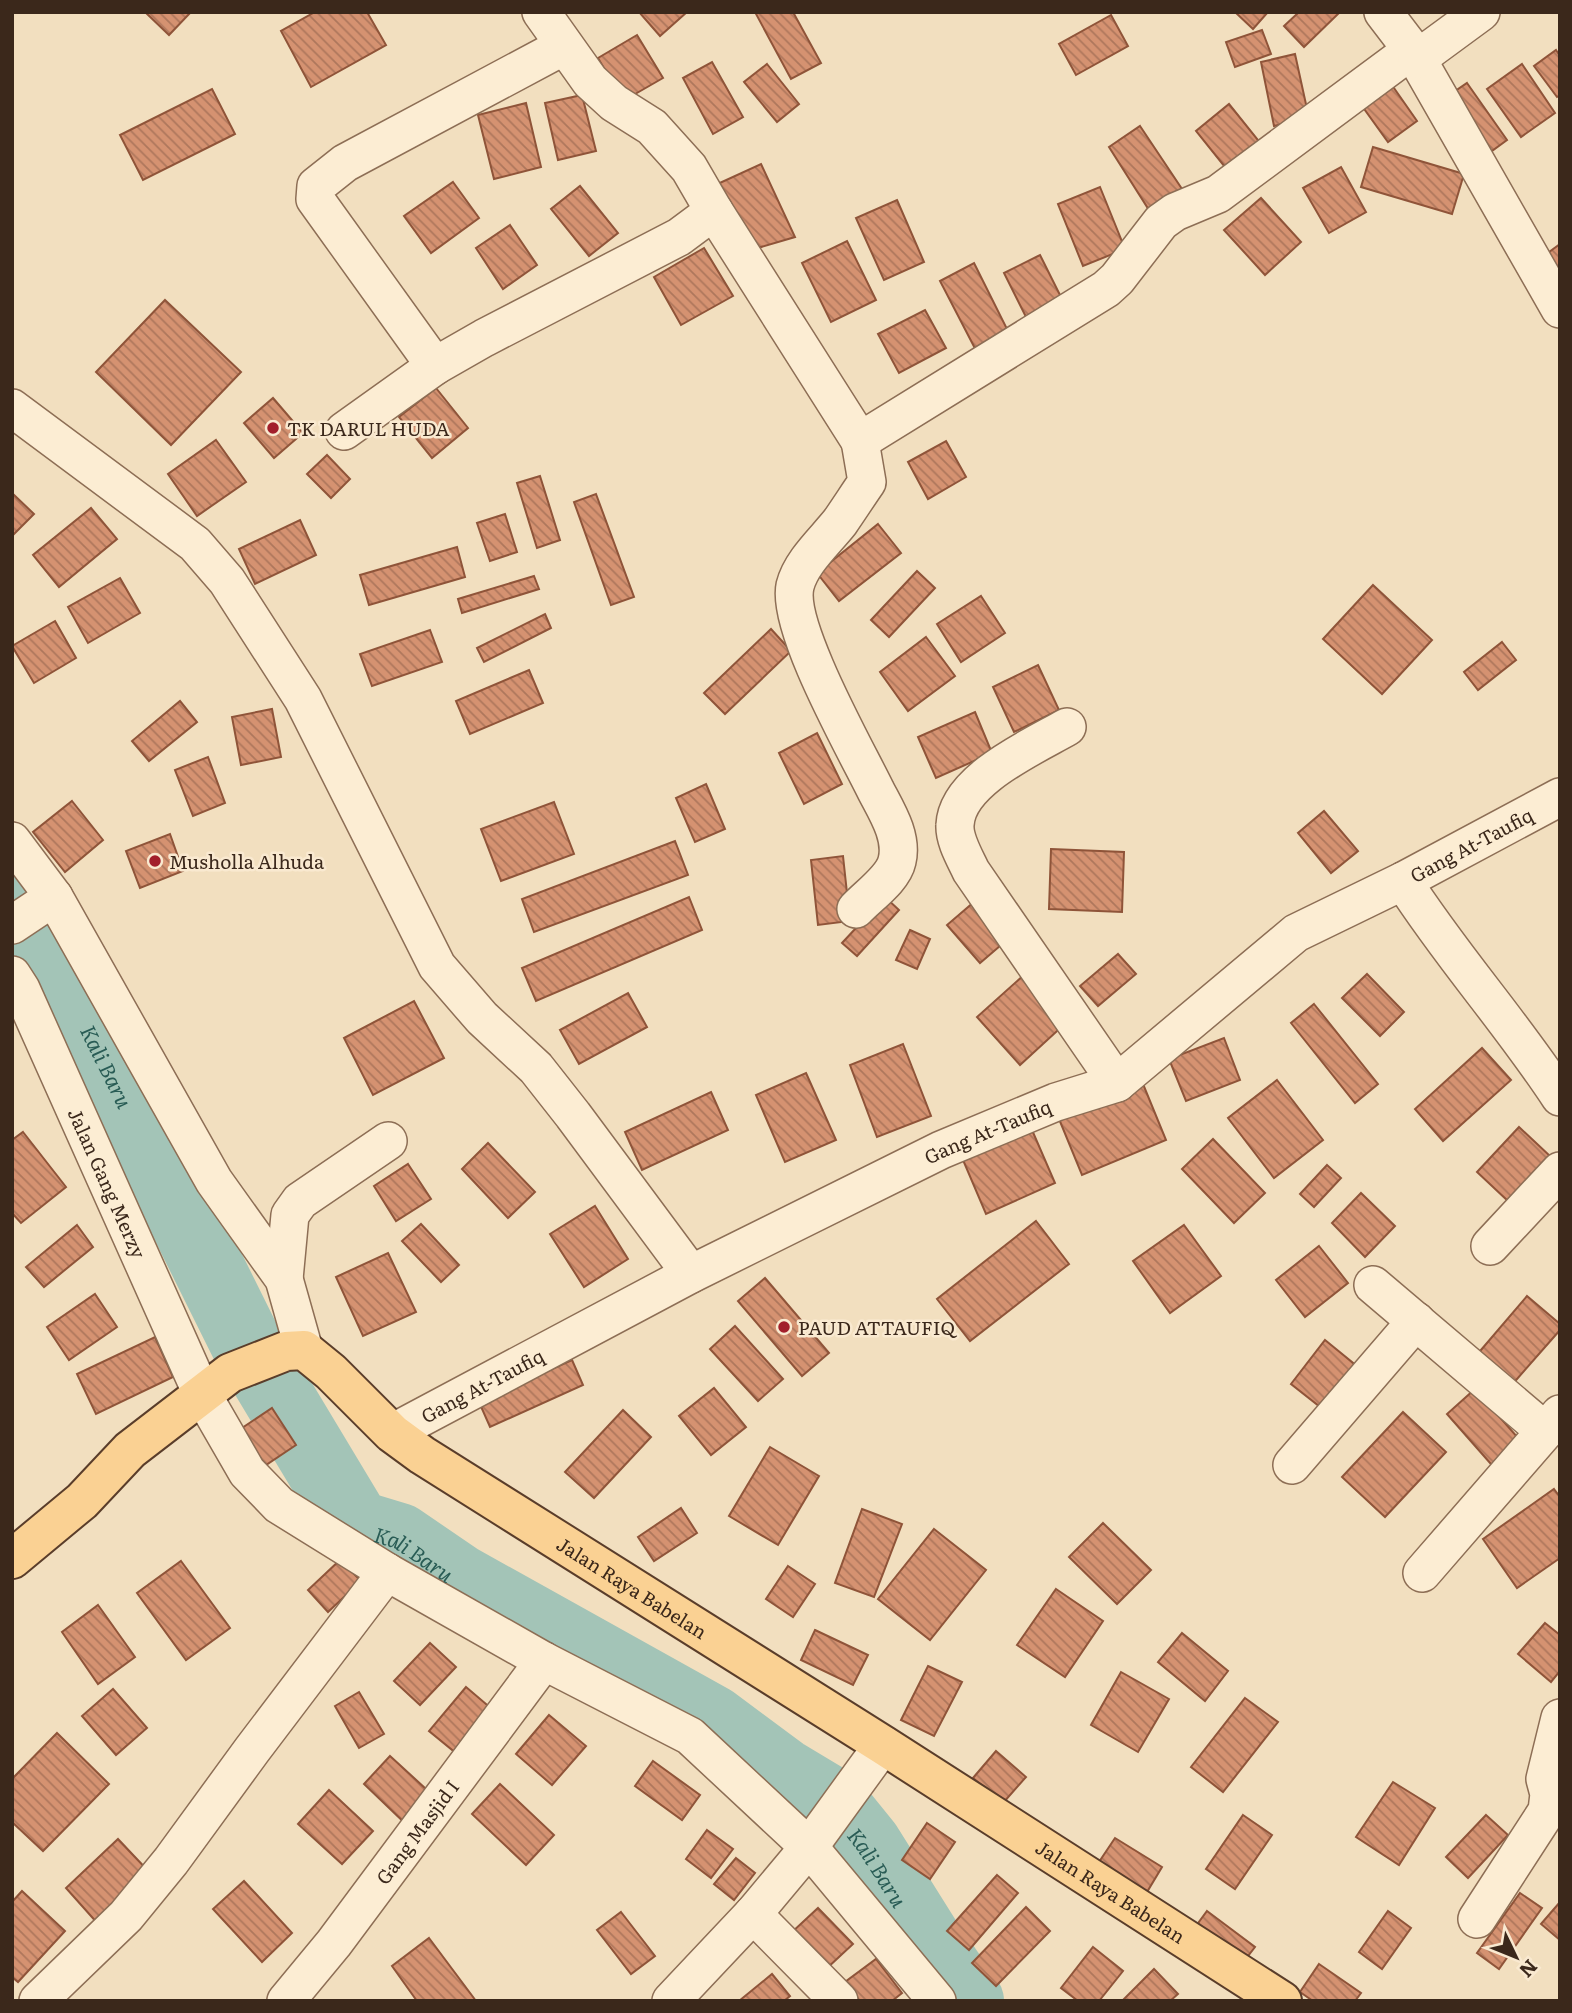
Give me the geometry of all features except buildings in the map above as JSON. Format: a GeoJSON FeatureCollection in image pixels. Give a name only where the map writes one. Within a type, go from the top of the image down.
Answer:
{"type":"FeatureCollection","features":[{"type":"Feature","properties":{"kind":"main road"},"geometry":{"type":"LineString","coordinates":[[12,1559],[82,1501],[130,1450],[216,1384],[295,1351]]}},
{"type":"Feature","properties":{"kind":"main road","name":"Jalan Raya Babelan"},"geometry":{"type":"LineString","coordinates":[[295,1351],[331,1372],[392,1433],[422,1455],[883,1745],[1282,2001]]}},
{"type":"Feature","properties":{"kind":"street"},"geometry":{"type":"LineString","coordinates":[[541,12],[590,81],[614,103],[652,127],[689,168],[713,211],[860,441],[867,482],[842,520],[799,574],[794,589],[794,603],[805,646],[886,811],[899,845],[897,863],[890,875],[856,909]]}},
{"type":"Feature","properties":{"kind":"street"},"geometry":{"type":"LineString","coordinates":[[1383,12],[1415,55],[1560,309]]}},
{"type":"Feature","properties":{"kind":"street"},"geometry":{"type":"LineString","coordinates":[[860,441],[1106,289],[1117,279],[1161,222],[1175,212],[1218,194],[1415,55],[1481,12]]}},
{"type":"Feature","properties":{"kind":"street"},"geometry":{"type":"LineString","coordinates":[[435,366],[315,199],[316,186],[345,163],[564,46]]}},
{"type":"Feature","properties":{"kind":"street"},"geometry":{"type":"LineString","coordinates":[[344,431],[435,366],[679,237],[713,211]]}},
{"type":"Feature","properties":{"kind":"street"},"geometry":{"type":"LineString","coordinates":[[12,408],[195,544],[227,581],[303,699],[437,966],[482,1017],[536,1068],[691,1274]]}},
{"type":"Feature","properties":{"kind":"street"},"geometry":{"type":"LineString","coordinates":[[1067,727],[984,778],[967,792],[955,824],[956,835],[971,871],[1117,1083]]}},
{"type":"Feature","properties":{"kind":"street","name":"Gang At-Taufiq"},"geometry":{"type":"LineString","coordinates":[[392,1433],[691,1274],[942,1150],[1056,1102],[1117,1083],[1296,933],[1403,881],[1560,797]]}},
{"type":"Feature","properties":{"kind":"street"},"geometry":{"type":"LineString","coordinates":[[12,841],[33,910],[214,1181],[284,1279]]}},
{"type":"Feature","properties":{"kind":"street"},"geometry":{"type":"LineString","coordinates":[[1403,881],[1434,929],[1560,1097]]}},
{"type":"Feature","properties":{"kind":"street","name":"Jalan Gang Merzy"},"geometry":{"type":"LineString","coordinates":[[12,975],[216,1384],[247,1472],[279,1505],[387,1572],[544,1661],[690,1736],[818,1834],[937,2001]]}},
{"type":"Feature","properties":{"kind":"street"},"geometry":{"type":"LineString","coordinates":[[295,1351],[284,1279],[290,1215],[300,1201],[388,1141]]}},
{"type":"Feature","properties":{"kind":"street"},"geometry":{"type":"LineString","coordinates":[[1490,1246],[1560,1171]]}},
{"type":"Feature","properties":{"kind":"street"},"geometry":{"type":"LineString","coordinates":[[1373,1285],[1416,1321],[1553,1422],[1422,1573]]}},
{"type":"Feature","properties":{"kind":"street"},"geometry":{"type":"LineString","coordinates":[[1292,1465],[1416,1321]]}},
{"type":"Feature","properties":{"kind":"street"},"geometry":{"type":"LineString","coordinates":[[38,2001],[126,1916],[156,1880],[387,1572]]}},
{"type":"Feature","properties":{"kind":"street","name":"Gang Masjid I"},"geometry":{"type":"LineString","coordinates":[[286,2001],[334,1943],[544,1661]]}},
{"type":"Feature","properties":{"kind":"street"},"geometry":{"type":"LineString","coordinates":[[1477,1919],[1554,1798],[1545,1779],[1560,1718]]}},
{"type":"Feature","properties":{"kind":"street"},"geometry":{"type":"LineString","coordinates":[[671,2001],[752,1914],[818,1834],[883,1745]]}},
{"type":"Feature","properties":{"kind":"street"},"geometry":{"type":"LineString","coordinates":[[752,1914],[839,2001]]}},
{"type":"Feature","properties":{"kind":"waterway","name":"Kali Baru"},"geometry":{"type":"LineString","coordinates":[[12,912],[44,951],[86,1021],[246,1343],[356,1526],[399,1539],[459,1580],[712,1721],[782,1773],[832,1803],[866,1845],[968,2001]]}},
{"type":"Feature","properties":{"kind":"place","name":"TK DARUL HUDA"},"geometry":{"type":"Point","coordinates":[273,428]}},
{"type":"Feature","properties":{"kind":"place","name":"Musholla Alhuda"},"geometry":{"type":"Point","coordinates":[155,861]}},
{"type":"Feature","properties":{"kind":"place","name":"PAUD ATTAUFIQ"},"geometry":{"type":"Point","coordinates":[784,1327]}}]}
